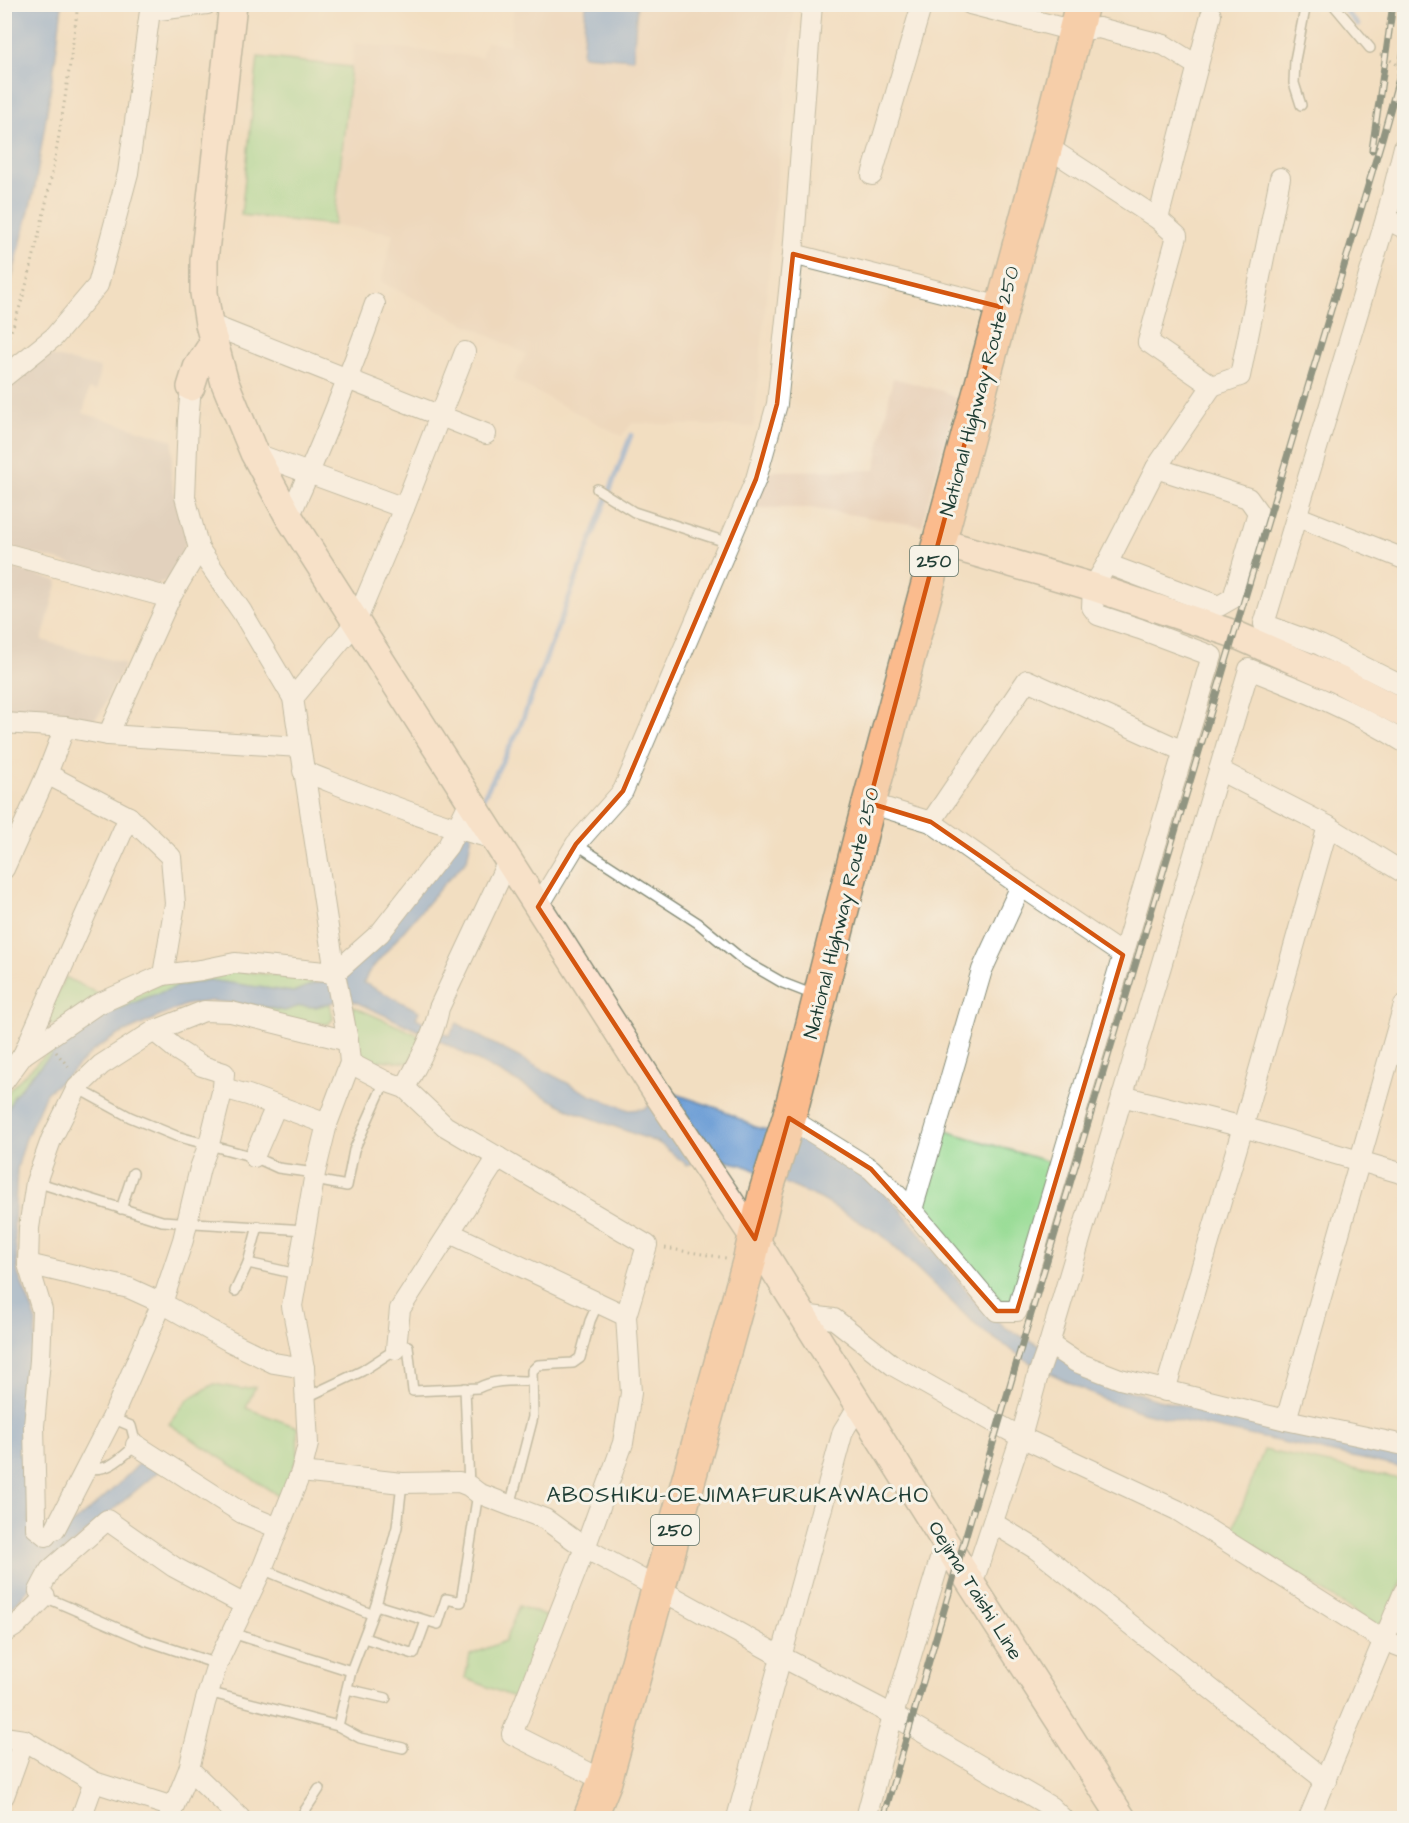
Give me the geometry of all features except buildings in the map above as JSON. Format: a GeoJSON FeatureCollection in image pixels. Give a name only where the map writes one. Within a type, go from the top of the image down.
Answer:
{"type":"FeatureCollection","features":[{"type":"Feature","properties":{"kind":"highway","name":"National Highway Route 250"},"geometry":{"type":"LineString","coordinates":[[590,1818],[605,1781],[752,1251],[766,1191],[789,1118],[868,803],[1046,146],[1078,18]]}},
{"type":"Feature","properties":{"kind":"street"},"geometry":{"type":"LineString","coordinates":[[4,377],[54,337],[98,285],[128,173],[150,11],[207,4]]}},
{"type":"Feature","properties":{"kind":"street","name":"Oejima Taishi Line"},"geometry":{"type":"LineString","coordinates":[[232,4],[204,260],[204,293],[211,333],[225,383],[254,453],[289,517],[470,801],[484,838],[538,907],[705,1165],[752,1251],[803,1315],[945,1543],[1122,1818]]}},
{"type":"Feature","properties":{"kind":"street"},"geometry":{"type":"LineString","coordinates":[[538,907],[576,844],[623,791],[756,479],[777,404],[793,254],[812,4]]}},
{"type":"Feature","properties":{"kind":"street"},"geometry":{"type":"LineString","coordinates":[[872,175],[922,4]]}},
{"type":"Feature","properties":{"kind":"street"},"geometry":{"type":"LineString","coordinates":[[970,4],[1078,18],[1099,28],[1164,45],[1198,66]]}},
{"type":"Feature","properties":{"kind":"street"},"geometry":{"type":"LineString","coordinates":[[1158,219],[1211,15]]}},
{"type":"Feature","properties":{"kind":"street"},"geometry":{"type":"LineString","coordinates":[[1046,146],[1158,219],[1177,236],[1148,342],[1212,386]]}},
{"type":"Feature","properties":{"kind":"street"},"geometry":{"type":"LineString","coordinates":[[1404,147],[1386,219],[1264,624],[1320,645],[1404,687]]}},
{"type":"Feature","properties":{"kind":"street"},"geometry":{"type":"LineString","coordinates":[[789,1118],[871,1169],[912,1210],[997,1311],[1017,1311],[1212,656],[1098,615],[1092,607],[1093,587],[1156,468],[1212,386],[1240,376],[1280,178]]}},
{"type":"Feature","properties":{"kind":"street"},"geometry":{"type":"LineString","coordinates":[[1386,219],[1404,228]]}},
{"type":"Feature","properties":{"kind":"street"},"geometry":{"type":"LineString","coordinates":[[793,254],[1002,307]]}},
{"type":"Feature","properties":{"kind":"street"},"geometry":{"type":"LineString","coordinates":[[289,517],[348,380],[375,304]]}},
{"type":"Feature","properties":{"kind":"street"},"geometry":{"type":"LineString","coordinates":[[4,1796],[14,1738],[94,1782],[171,1813],[189,1769],[217,1664],[262,1569],[301,1472],[308,1444],[304,1368],[292,1306],[315,1176],[327,1124],[350,1063],[348,1041],[335,973],[293,698],[242,612],[199,549],[184,497],[188,421],[197,368],[211,333],[348,380],[486,434]]}},
{"type":"Feature","properties":{"kind":"street"},"geometry":{"type":"LineString","coordinates":[[293,698],[356,622],[404,508],[465,352]]}},
{"type":"Feature","properties":{"kind":"street"},"geometry":{"type":"LineString","coordinates":[[192,387],[202,382],[225,383]]}},
{"type":"Feature","properties":{"kind":"street"},"geometry":{"type":"LineString","coordinates":[[254,453],[404,508]]}},
{"type":"Feature","properties":{"kind":"street"},"geometry":{"type":"LineString","coordinates":[[1107,564],[1219,606],[1233,598],[1258,512],[1248,498],[1156,468]]}},
{"type":"Feature","properties":{"kind":"street"},"geometry":{"type":"LineString","coordinates":[[1296,516],[1404,559]]}},
{"type":"Feature","properties":{"kind":"street"},"geometry":{"type":"LineString","coordinates":[[939,542],[1093,587],[1234,634],[1339,680],[1404,714]]}},
{"type":"Feature","properties":{"kind":"street"},"geometry":{"type":"LineString","coordinates":[[108,735],[170,598],[199,549]]}},
{"type":"Feature","properties":{"kind":"street"},"geometry":{"type":"LineString","coordinates":[[4,553],[170,598]]}},
{"type":"Feature","properties":{"kind":"street"},"geometry":{"type":"LineString","coordinates":[[972,1585],[1021,1437],[1249,669],[1325,699],[1388,731],[1404,742]]}},
{"type":"Feature","properties":{"kind":"street"},"geometry":{"type":"LineString","coordinates":[[931,822],[1027,680],[1183,750]]}},
{"type":"Feature","properties":{"kind":"street"},"geometry":{"type":"LineString","coordinates":[[4,723],[65,727],[108,735],[300,747]]}},
{"type":"Feature","properties":{"kind":"street"},"geometry":{"type":"LineString","coordinates":[[4,869],[65,727]]}},
{"type":"Feature","properties":{"kind":"street"},"geometry":{"type":"LineString","coordinates":[[1219,770],[1328,826],[1404,873]]}},
{"type":"Feature","properties":{"kind":"street"},"geometry":{"type":"LineString","coordinates":[[303,771],[413,815],[484,838]]}},
{"type":"Feature","properties":{"kind":"street"},"geometry":{"type":"LineString","coordinates":[[46,774],[129,817],[171,857],[175,904],[163,975]]}},
{"type":"Feature","properties":{"kind":"street"},"geometry":{"type":"LineString","coordinates":[[868,803],[931,822],[1123,955]]}},
{"type":"Feature","properties":{"kind":"street"},"geometry":{"type":"LineString","coordinates":[[4,1081],[23,1055],[129,817]]}},
{"type":"Feature","properties":{"kind":"street"},"geometry":{"type":"LineString","coordinates":[[1165,1391],[1328,826]]}},
{"type":"Feature","properties":{"kind":"street"},"geometry":{"type":"LineString","coordinates":[[23,1055],[96,1005],[163,975],[235,963],[335,973],[380,933],[448,846],[484,838]]}},
{"type":"Feature","properties":{"kind":"street"},"geometry":{"type":"LineString","coordinates":[[405,1088],[433,1033],[484,838]]}},
{"type":"Feature","properties":{"kind":"street"},"geometry":{"type":"LineString","coordinates":[[912,1210],[982,970],[1021,886]]}},
{"type":"Feature","properties":{"kind":"street"},"geometry":{"type":"LineString","coordinates":[[1286,1420],[1404,1005]]}},
{"type":"Feature","properties":{"kind":"street"},"geometry":{"type":"LineString","coordinates":[[154,1032],[202,1066],[224,1073],[223,1088],[209,1144],[200,1168],[183,1240],[162,1303],[112,1418],[51,1533],[36,1528],[34,1426],[42,1310],[28,1264],[29,1228],[36,1182],[51,1140],[80,1085],[100,1065],[154,1032],[204,1011],[231,1012],[348,1041]]}},
{"type":"Feature","properties":{"kind":"street"},"geometry":{"type":"LineString","coordinates":[[350,1063],[385,1081],[405,1088],[445,1126],[647,1245],[626,1316],[631,1393],[623,1443],[585,1548],[512,1734],[605,1781]]}},
{"type":"Feature","properties":{"kind":"street"},"geometry":{"type":"LineString","coordinates":[[223,1088],[327,1124]]}},
{"type":"Feature","properties":{"kind":"street"},"geometry":{"type":"LineString","coordinates":[[1122,1096],[1243,1127],[1404,1174]]}},
{"type":"Feature","properties":{"kind":"street"},"geometry":{"type":"LineString","coordinates":[[254,1157],[276,1106]]}},
{"type":"Feature","properties":{"kind":"street"},"geometry":{"type":"LineString","coordinates":[[396,1349],[400,1309],[498,1156]]}},
{"type":"Feature","properties":{"kind":"street"},"geometry":{"type":"LineString","coordinates":[[450,1233],[626,1316]]}},
{"type":"Feature","properties":{"kind":"street"},"geometry":{"type":"LineString","coordinates":[[28,1264],[129,1288],[162,1303],[229,1341],[274,1363],[304,1368]]}},
{"type":"Feature","properties":{"kind":"street"},"geometry":{"type":"LineString","coordinates":[[803,1315],[834,1319],[894,1366],[1021,1437],[1177,1510],[1383,1640],[1404,1648]]}},
{"type":"Feature","properties":{"kind":"street"},"geometry":{"type":"LineString","coordinates":[[1049,1344],[1076,1362],[1109,1375],[1165,1391],[1404,1445]]}},
{"type":"Feature","properties":{"kind":"street"},"geometry":{"type":"LineString","coordinates":[[737,1818],[843,1431],[858,1405]]}},
{"type":"Feature","properties":{"kind":"street"},"geometry":{"type":"LineString","coordinates":[[136,1445],[242,1512],[278,1528]]}},
{"type":"Feature","properties":{"kind":"street"},"geometry":{"type":"LineString","coordinates":[[301,1472],[402,1483],[459,1482],[545,1520],[585,1548],[782,1657],[893,1715],[1051,1807],[1062,1818]]}},
{"type":"Feature","properties":{"kind":"street"},"geometry":{"type":"LineString","coordinates":[[4,1633],[17,1625],[45,1597],[39,1590],[50,1570],[107,1520],[174,1567],[245,1605]]}},
{"type":"Feature","properties":{"kind":"street"},"geometry":{"type":"LineString","coordinates":[[993,1523],[1036,1549],[1326,1780]]}},
{"type":"Feature","properties":{"kind":"street"},"geometry":{"type":"LineString","coordinates":[[866,1818],[893,1715],[945,1543]]}},
{"type":"Feature","properties":{"kind":"street"},"geometry":{"type":"LineString","coordinates":[[1309,1818],[1404,1592]]}},
{"type":"Feature","properties":{"kind":"street"},"geometry":{"type":"LineString","coordinates":[[189,1769],[240,1818]]}},
{"type":"Feature","properties":{"kind":"street"},"geometry":{"type":"LineString","coordinates":[[81,1818],[94,1782]]}},
{"type":"Feature","properties":{"kind":"lane"},"geometry":{"type":"LineString","coordinates":[[1301,105],[1294,83],[1295,60],[1306,4]]}},
{"type":"Feature","properties":{"kind":"lane"},"geometry":{"type":"LineString","coordinates":[[1333,4],[1370,48]]}},
{"type":"Feature","properties":{"kind":"lane"},"geometry":{"type":"LineString","coordinates":[[600,491],[634,512],[729,543]]}},
{"type":"Feature","properties":{"kind":"lane"},"geometry":{"type":"LineString","coordinates":[[576,844],[698,923],[743,960],[783,983],[819,997]]}},
{"type":"Feature","properties":{"kind":"lane"},"geometry":{"type":"LineString","coordinates":[[80,1085],[139,1121],[176,1136],[254,1157],[278,1168],[347,1186],[354,1150],[385,1081]]}},
{"type":"Feature","properties":{"kind":"lane"},"geometry":{"type":"LineString","coordinates":[[121,1209],[133,1173]]}},
{"type":"Feature","properties":{"kind":"lane"},"geometry":{"type":"LineString","coordinates":[[36,1182],[162,1221],[305,1230]]}},
{"type":"Feature","properties":{"kind":"lane"},"geometry":{"type":"LineString","coordinates":[[235,1291],[248,1263],[258,1226]]}},
{"type":"Feature","properties":{"kind":"lane"},"geometry":{"type":"LineString","coordinates":[[248,1263],[297,1274]]}},
{"type":"Feature","properties":{"kind":"lane"},"geometry":{"type":"LineString","coordinates":[[510,1506],[533,1417],[532,1371],[538,1365],[573,1363],[579,1358],[598,1303]]}},
{"type":"Feature","properties":{"kind":"lane"},"geometry":{"type":"LineString","coordinates":[[307,1396],[362,1371],[396,1349],[408,1346],[413,1391],[478,1388],[504,1380],[532,1381]]}},
{"type":"Feature","properties":{"kind":"lane"},"geometry":{"type":"LineString","coordinates":[[262,1569],[374,1609],[438,1624],[446,1599],[462,1602],[474,1489],[465,1388]]}},
{"type":"Feature","properties":{"kind":"lane"},"geometry":{"type":"LineString","coordinates":[[87,1468],[99,1470],[118,1461],[136,1445],[131,1426],[112,1418]]}},
{"type":"Feature","properties":{"kind":"lane"},"geometry":{"type":"LineString","coordinates":[[338,1726],[351,1671],[374,1609],[396,1527],[402,1483]]}},
{"type":"Feature","properties":{"kind":"lane"},"geometry":{"type":"LineString","coordinates":[[45,1597],[145,1640],[217,1664]]}},
{"type":"Feature","properties":{"kind":"lane"},"geometry":{"type":"LineString","coordinates":[[364,1638],[414,1654],[426,1621]]}},
{"type":"Feature","properties":{"kind":"lane"},"geometry":{"type":"LineString","coordinates":[[231,1633],[351,1671]]}},
{"type":"Feature","properties":{"kind":"lane"},"geometry":{"type":"LineString","coordinates":[[347,1689],[386,1698]]}},
{"type":"Feature","properties":{"kind":"lane"},"geometry":{"type":"LineString","coordinates":[[208,1692],[338,1726],[360,1738],[403,1748]]}},
{"type":"Feature","properties":{"kind":"lane"},"geometry":{"type":"LineString","coordinates":[[300,1818],[319,1789]]}},
{"type":"Feature","properties":{"kind":"path"},"geometry":{"type":"LineString","coordinates":[[4,347],[15,324],[53,177],[78,4]]}},
{"type":"Feature","properties":{"kind":"path"},"geometry":{"type":"LineString","coordinates":[[1370,48],[1404,69]]}},
{"type":"Feature","properties":{"kind":"path"},"geometry":{"type":"LineString","coordinates":[[45,1039],[80,1085]]}},
{"type":"Feature","properties":{"kind":"path"},"geometry":{"type":"LineString","coordinates":[[647,1245],[752,1251]]}},
{"type":"Feature","properties":{"kind":"highlighted area"},"geometry":{"type":"Polygon","coordinates":[[[793,254],[1001,307],[869,803],[931,822],[1123,955],[1017,1311],[997,1311],[871,1169],[789,1118],[755,1239],[538,907],[576,844],[623,791],[756,479],[777,404],[793,254]]]}},
{"type":"Feature","properties":{"kind":"shaded area"},"geometry":{"type":"Polygon","coordinates":[[[514,5],[794,5],[754,427],[632,423],[622,436],[513,380],[526,354],[381,282],[393,233],[334,225],[354,43],[481,57],[486,42],[510,45],[514,5]]]}},
{"type":"Feature","properties":{"kind":"shaded area"},"geometry":{"type":"Polygon","coordinates":[[[40,353],[100,368],[96,391],[89,389],[83,413],[173,440],[171,478],[187,541],[170,579],[152,586],[5,546],[5,389],[40,353]]]}},
{"type":"Feature","properties":{"kind":"shaded area"},"geometry":{"type":"Polygon","coordinates":[[[893,378],[942,391],[956,399],[922,526],[810,508],[753,508],[768,471],[875,470],[893,378]]]}},
{"type":"Feature","properties":{"kind":"shaded area"},"geometry":{"type":"Polygon","coordinates":[[[4,565],[58,581],[42,640],[125,664],[100,713],[94,720],[82,722],[5,715],[4,565]]]}},
{"type":"Feature","properties":{"kind":"green space"},"geometry":{"type":"Polygon","coordinates":[[[258,57],[351,67],[334,225],[241,215],[258,57]]]}},
{"type":"Feature","properties":{"kind":"green space"},"geometry":{"type":"Polygon","coordinates":[[[229,970],[293,977],[316,983],[293,992],[209,980],[147,997],[87,1026],[52,1054],[15,1096],[5,1118],[5,1098],[11,1088],[45,1055],[103,1010],[170,979],[229,970]]]}},
{"type":"Feature","properties":{"kind":"green space"},"geometry":{"type":"Polygon","coordinates":[[[65,977],[101,995],[54,1026],[48,1023],[46,1018],[65,977]]]}},
{"type":"Feature","properties":{"kind":"green space"},"geometry":{"type":"Polygon","coordinates":[[[234,1003],[284,1011],[300,1006],[316,1007],[330,1003],[333,1019],[328,1024],[287,1020],[234,1003]]]}},
{"type":"Feature","properties":{"kind":"green space"},"geometry":{"type":"Polygon","coordinates":[[[352,1006],[423,1037],[410,1063],[380,1060],[373,1070],[365,1065],[358,1054],[352,1006]]]}},
{"type":"Feature","properties":{"kind":"green space"},"geometry":{"type":"Polygon","coordinates":[[[943,1130],[1053,1163],[1013,1301],[1002,1302],[924,1214],[923,1198],[943,1130]]]}},
{"type":"Feature","properties":{"kind":"green space"},"geometry":{"type":"Polygon","coordinates":[[[214,1384],[241,1389],[255,1387],[246,1408],[297,1427],[298,1455],[282,1498],[169,1424],[187,1400],[214,1384]]]}},
{"type":"Feature","properties":{"kind":"green space"},"geometry":{"type":"Polygon","coordinates":[[[1264,1450],[1404,1480],[1404,1576],[1386,1621],[1375,1625],[1232,1532],[1264,1450]]]}},
{"type":"Feature","properties":{"kind":"green space"},"geometry":{"type":"Polygon","coordinates":[[[519,1606],[549,1617],[518,1699],[465,1678],[470,1655],[505,1641],[519,1606]]]}},
{"type":"Feature","properties":{"kind":"water"},"geometry":{"type":"Polygon","coordinates":[[[14,5],[62,5],[35,187],[5,305],[4,47],[14,5]]]}},
{"type":"Feature","properties":{"kind":"water"},"geometry":{"type":"Polygon","coordinates":[[[586,5],[637,5],[633,59],[582,55],[586,5]]]}},
{"type":"Feature","properties":{"kind":"water"},"geometry":{"type":"Polygon","coordinates":[[[474,824],[467,860],[368,973],[364,983],[419,1011],[416,1018],[449,1036],[457,1023],[590,1095],[629,1110],[643,1109],[673,1093],[720,1109],[755,1127],[804,1139],[852,1167],[879,1188],[900,1209],[979,1306],[1006,1328],[1118,1387],[1158,1400],[1404,1455],[1404,1468],[1145,1413],[1105,1400],[1034,1365],[980,1329],[882,1235],[821,1199],[743,1165],[713,1158],[687,1165],[659,1143],[570,1110],[435,1038],[347,998],[316,1007],[300,1006],[284,1011],[262,1006],[211,1001],[185,1005],[116,1036],[94,1050],[46,1093],[25,1141],[17,1169],[14,1226],[18,1274],[36,1319],[29,1523],[58,1534],[103,1498],[144,1459],[160,1470],[51,1562],[5,1616],[4,1118],[14,1096],[52,1054],[87,1026],[148,997],[179,986],[209,980],[293,992],[316,983],[344,977],[474,824]]]}},
{"type":"Feature","properties":{"kind":"waterway"},"geometry":{"type":"LineString","coordinates":[[1339,4],[1358,25]]}},
{"type":"Feature","properties":{"kind":"waterway"},"geometry":{"type":"LineString","coordinates":[[481,802],[519,729],[631,435]]}},
{"type":"Feature","properties":{"kind":"railway"},"geometry":{"type":"LineString","coordinates":[[1372,150],[1393,4]]}},
{"type":"Feature","properties":{"kind":"railway"},"geometry":{"type":"LineString","coordinates":[[883,1818],[1382,139],[1400,75],[1404,48]]}},
{"type":"Feature","properties":{"kind":"district","name":"ABOSHIKU-OEJIMAFURUKAWACHO"},"geometry":{"type":"Point","coordinates":[738,1494]}}]}
